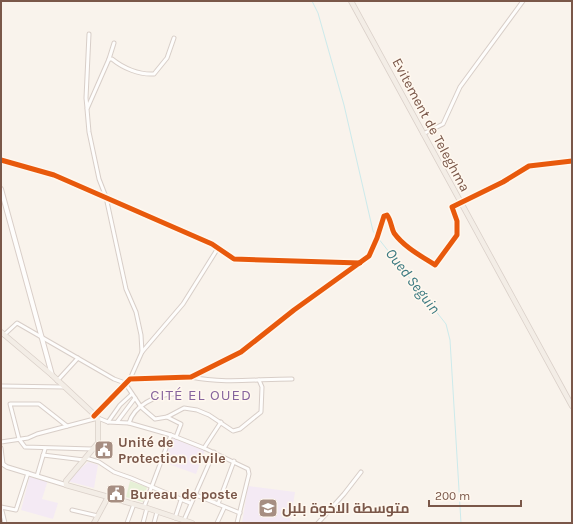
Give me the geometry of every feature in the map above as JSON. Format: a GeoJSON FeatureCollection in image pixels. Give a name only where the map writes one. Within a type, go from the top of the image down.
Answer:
{"type":"FeatureCollection","features":[{"type":"Feature","properties":{"kind":"main road","name":"Evitement de Teleghma"},"geometry":{"type":"LineString","coordinates":[[351,1],[460,204],[570,399],[572,406]]}},
{"type":"Feature","properties":{"kind":"main road"},"geometry":{"type":"LineString","coordinates":[[1,189],[52,375]]}},
{"type":"Feature","properties":{"kind":"main road"},"geometry":{"type":"LineString","coordinates":[[3,334],[52,375],[96,417],[98,443],[94,450],[66,480],[66,485],[134,504],[192,523]]}},
{"type":"Feature","properties":{"kind":"main road"},"geometry":{"type":"LineString","coordinates":[[94,523],[108,497]]}},
{"type":"Feature","properties":{"kind":"street"},"geometry":{"type":"LineString","coordinates":[[423,134],[443,124],[460,87],[523,1]]}},
{"type":"Feature","properties":{"kind":"street"},"geometry":{"type":"LineString","coordinates":[[89,34],[86,98],[91,140],[99,178],[106,197],[126,289],[136,312],[141,335],[142,352]]}},
{"type":"Feature","properties":{"kind":"street"},"geometry":{"type":"LineString","coordinates":[[109,59],[112,59],[121,66],[154,74],[167,58],[174,38]]}},
{"type":"Feature","properties":{"kind":"street"},"geometry":{"type":"LineString","coordinates":[[88,109],[109,59],[114,43]]}},
{"type":"Feature","properties":{"kind":"street"},"geometry":{"type":"LineString","coordinates":[[1,160],[54,175],[106,197],[218,248],[234,259],[360,263]]}},
{"type":"Feature","properties":{"kind":"street"},"geometry":{"type":"LineString","coordinates":[[191,377],[241,352],[294,310],[369,256],[381,228],[382,218],[387,215],[391,228],[396,235],[413,251],[435,265],[457,235],[457,222],[452,207],[503,182],[530,166],[572,161]]}},
{"type":"Feature","properties":{"kind":"street"},"geometry":{"type":"LineString","coordinates":[[1,442],[19,439],[96,417],[130,379],[142,352],[183,304],[218,248]]}},
{"type":"Feature","properties":{"kind":"street"},"geometry":{"type":"LineString","coordinates":[[3,334],[17,323],[114,379],[125,383],[141,407],[155,419],[167,417],[184,408],[197,410],[220,422],[233,431],[240,429],[261,412],[262,387],[259,380]]}},
{"type":"Feature","properties":{"kind":"street"},"geometry":{"type":"LineString","coordinates":[[57,381],[78,358]]}},
{"type":"Feature","properties":{"kind":"street"},"geometry":{"type":"LineString","coordinates":[[130,379],[191,377],[231,382],[292,379]]}},
{"type":"Feature","properties":{"kind":"street"},"geometry":{"type":"LineString","coordinates":[[1,386],[64,388]]}},
{"type":"Feature","properties":{"kind":"street"},"geometry":{"type":"LineString","coordinates":[[108,422],[117,409],[132,394]]}},
{"type":"Feature","properties":{"kind":"street"},"geometry":{"type":"LineString","coordinates":[[129,424],[133,414],[141,407],[157,398],[173,394]]}},
{"type":"Feature","properties":{"kind":"street"},"geometry":{"type":"LineString","coordinates":[[117,422],[135,398]]}},
{"type":"Feature","properties":{"kind":"street"},"geometry":{"type":"LineString","coordinates":[[67,426],[39,404],[10,404],[19,439],[26,447],[45,449],[76,448],[94,450]]}},
{"type":"Feature","properties":{"kind":"street"},"geometry":{"type":"LineString","coordinates":[[96,417],[108,422],[129,424],[171,435],[234,461],[249,472],[237,523]]}},
{"type":"Feature","properties":{"kind":"street"},"geometry":{"type":"LineString","coordinates":[[167,417],[181,424],[176,437]]}},
{"type":"Feature","properties":{"kind":"street"},"geometry":{"type":"LineString","coordinates":[[204,448],[220,422]]}},
{"type":"Feature","properties":{"kind":"street"},"geometry":{"type":"LineString","coordinates":[[143,523],[145,508],[151,488],[171,435]]}},
{"type":"Feature","properties":{"kind":"street"},"geometry":{"type":"LineString","coordinates":[[1,448],[2,463],[7,467],[66,485]]}},
{"type":"Feature","properties":{"kind":"street"},"geometry":{"type":"LineString","coordinates":[[37,476],[45,449]]}},
{"type":"Feature","properties":{"kind":"street"},"geometry":{"type":"LineString","coordinates":[[184,520],[214,452]]}},
{"type":"Feature","properties":{"kind":"street"},"geometry":{"type":"LineString","coordinates":[[43,455],[85,459],[99,462],[114,472],[190,504]]}},
{"type":"Feature","properties":{"kind":"street"},"geometry":{"type":"LineString","coordinates":[[218,504],[234,461]]}},
{"type":"Feature","properties":{"kind":"street"},"geometry":{"type":"LineString","coordinates":[[318,523],[361,472]]}},
{"type":"Feature","properties":{"kind":"street"},"geometry":{"type":"LineString","coordinates":[[5,523],[1,507],[16,510],[28,473]]}},
{"type":"Feature","properties":{"kind":"street"},"geometry":{"type":"LineString","coordinates":[[196,494],[224,508],[240,513]]}},
{"type":"Feature","properties":{"kind":"street"},"geometry":{"type":"LineString","coordinates":[[175,518],[181,500]]}},
{"type":"Feature","properties":{"kind":"street"},"geometry":{"type":"LineString","coordinates":[[127,523],[134,504]]}},
{"type":"Feature","properties":{"kind":"street"},"geometry":{"type":"LineString","coordinates":[[217,523],[224,508]]}},
{"type":"Feature","properties":{"kind":"street"},"geometry":{"type":"LineString","coordinates":[[72,510],[98,516]]}},
{"type":"Feature","properties":{"kind":"street"},"geometry":{"type":"LineString","coordinates":[[154,523],[157,512]]}},
{"type":"Feature","properties":{"kind":"shaded area"},"geometry":{"type":"Polygon","coordinates":[[[172,438],[205,450],[196,474],[163,462],[172,438]]]}},
{"type":"Feature","properties":{"kind":"shaded area"},"geometry":{"type":"Polygon","coordinates":[[[88,462],[98,465],[94,488],[67,481],[88,462]]]}},
{"type":"Feature","properties":{"kind":"shaded area"},"geometry":{"type":"Polygon","coordinates":[[[30,475],[48,480],[42,499],[58,503],[53,519],[21,510],[30,475]]]}},
{"type":"Feature","properties":{"kind":"shaded area","name":"متوسطة الاخوة بلبل"},"geometry":{"type":"Polygon","coordinates":[[[248,486],[295,492],[290,523],[242,523],[248,486]]]}},
{"type":"Feature","properties":{"kind":"green space"},"geometry":{"type":"Polygon","coordinates":[[[130,481],[147,487],[143,502],[126,497],[130,481]]]}},
{"type":"Feature","properties":{"kind":"waterway","name":"Oued Seguin"},"geometry":{"type":"LineString","coordinates":[[312,1],[318,13],[344,105],[373,231],[376,235]]}},
{"type":"Feature","properties":{"kind":"waterway","name":"Oued Seguin"},"geometry":{"type":"LineString","coordinates":[[378,238],[446,324],[450,340],[461,523]]}},
{"type":"Feature","properties":{"kind":"cycle path"},"geometry":{"type":"LineString","coordinates":[[1,160],[54,175],[212,244],[234,259],[360,263]]}},
{"type":"Feature","properties":{"kind":"cycle path"},"geometry":{"type":"LineString","coordinates":[[94,416],[130,379],[191,377],[241,352],[294,310],[369,256],[384,216],[387,215],[394,233],[403,243],[435,265],[457,235],[457,221],[452,207],[503,182],[529,166],[572,161]]}},
{"type":"Feature","properties":{"kind":"place","name":"Unité de Protection civile"},"geometry":{"type":"Point","coordinates":[104,450]}},
{"type":"Feature","properties":{"kind":"place","name":"Bureau de poste"},"geometry":{"type":"Point","coordinates":[116,494]}},
{"type":"Feature","properties":{"kind":"place","name":"متوسطة الاخوة بلبل"},"geometry":{"type":"Point","coordinates":[268,508]}},
{"type":"Feature","properties":{"kind":"district","name":"CITÉ EL OUED"},"geometry":{"type":"Point","coordinates":[201,395]}}]}
